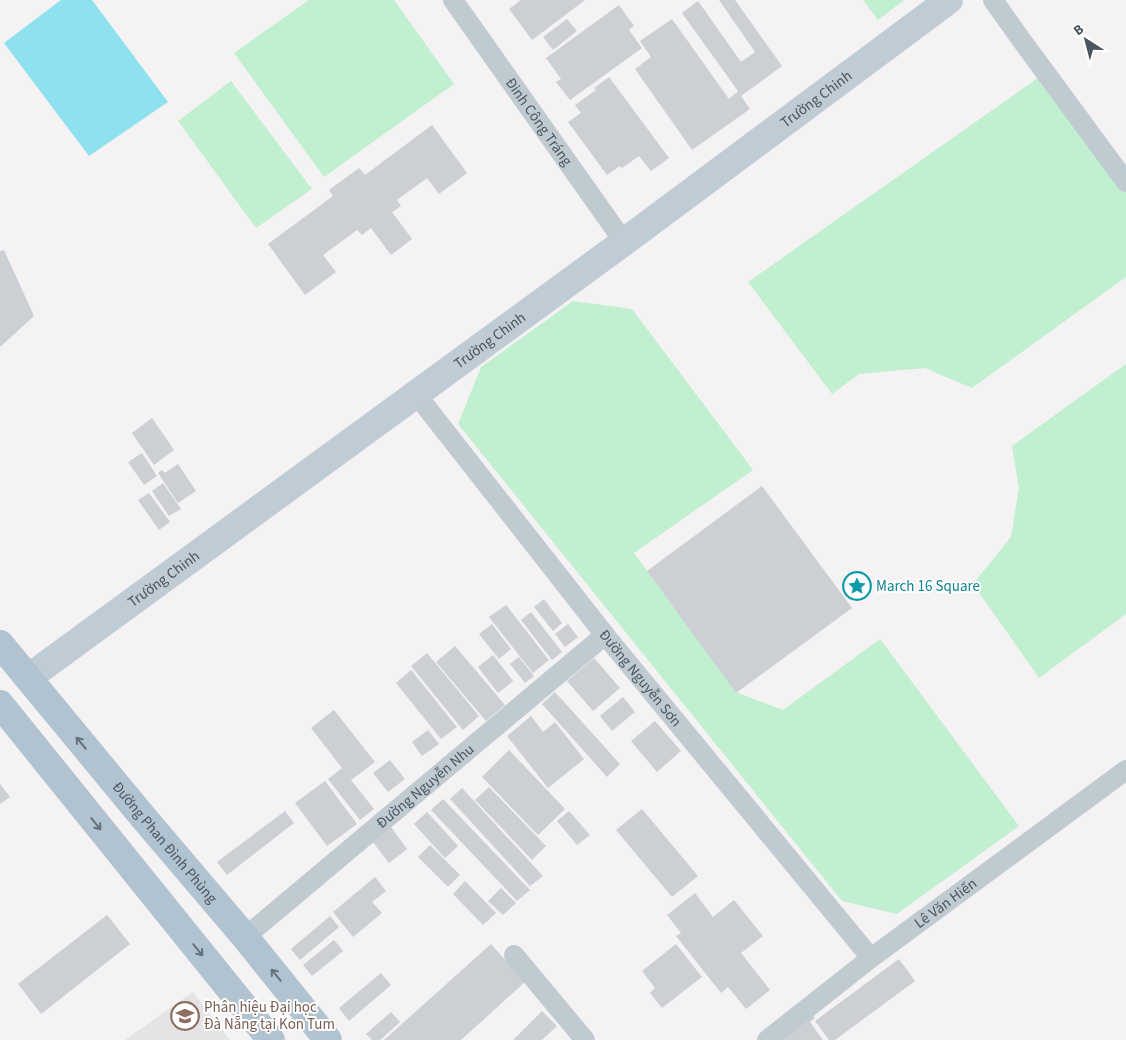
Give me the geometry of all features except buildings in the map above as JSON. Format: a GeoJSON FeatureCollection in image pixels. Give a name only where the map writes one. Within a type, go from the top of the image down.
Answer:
{"type":"FeatureCollection","features":[{"type":"Feature","properties":{"kind":"main road","name":"Đường Phan Đình Phùng"},"geometry":{"type":"LineString","coordinates":[[0,644],[245,937],[328,1040]]}},
{"type":"Feature","properties":{"kind":"main road"},"geometry":{"type":"LineString","coordinates":[[0,704],[271,1040]]}},
{"type":"Feature","properties":{"kind":"main road"},"geometry":{"type":"LineString","coordinates":[[76,799],[108,775]]}},
{"type":"Feature","properties":{"kind":"street","name":"Đinh Công Tráng"},"geometry":{"type":"LineString","coordinates":[[453,0],[624,242]]}},
{"type":"Feature","properties":{"kind":"street","name":"Trường Chinh"},"geometry":{"type":"LineString","coordinates":[[28,678],[624,242],[949,0]]}},
{"type":"Feature","properties":{"kind":"street"},"geometry":{"type":"LineString","coordinates":[[993,0],[1126,182]]}},
{"type":"Feature","properties":{"kind":"street","name":"Đường Nguyễn Sơn"},"geometry":{"type":"LineString","coordinates":[[416,394],[605,635],[871,958]]}},
{"type":"Feature","properties":{"kind":"street","name":"Đường Nguyễn Nhu"},"geometry":{"type":"LineString","coordinates":[[245,937],[605,635]]}},
{"type":"Feature","properties":{"kind":"street","name":"Lê Văn Hiến"},"geometry":{"type":"LineString","coordinates":[[767,1040],[871,958],[1126,770]]}},
{"type":"Feature","properties":{"kind":"street"},"geometry":{"type":"LineString","coordinates":[[514,955],[585,1040]]}},
{"type":"Feature","properties":{"kind":"shaded area","name":"Phân hiệu Đại học Đà Nẵng tại Kon Tum"},"geometry":{"type":"Polygon","coordinates":[[[193,992],[230,1040],[125,1040],[193,992]]]}},
{"type":"Feature","properties":{"kind":"green space"},"geometry":{"type":"Polygon","coordinates":[[[309,0],[394,0],[454,84],[324,177],[234,53],[309,0]]]}},
{"type":"Feature","properties":{"kind":"green space"},"geometry":{"type":"Polygon","coordinates":[[[863,0],[904,0],[878,20],[863,0]]]}},
{"type":"Feature","properties":{"kind":"green space"},"geometry":{"type":"Polygon","coordinates":[[[1045,73],[1126,182],[1126,277],[972,388],[925,368],[859,374],[832,394],[748,282],[1045,73]]]}},
{"type":"Feature","properties":{"kind":"green space"},"geometry":{"type":"Polygon","coordinates":[[[231,81],[312,189],[256,228],[178,121],[231,81]]]}},
{"type":"Feature","properties":{"kind":"green space"},"geometry":{"type":"Polygon","coordinates":[[[573,301],[632,309],[753,470],[634,553],[736,692],[783,710],[880,639],[1019,826],[897,914],[842,901],[458,424],[481,367],[573,301]]]}},
{"type":"Feature","properties":{"kind":"green space"},"geometry":{"type":"Polygon","coordinates":[[[1126,364],[1126,614],[1039,678],[973,584],[1011,537],[1019,488],[1012,446],[1126,364]]]}},
{"type":"Feature","properties":{"kind":"water"},"geometry":{"type":"Polygon","coordinates":[[[61,0],[92,0],[168,102],[89,156],[4,43],[61,0]]]}},
{"type":"Feature","properties":{"kind":"place","name":"March 16 Square"},"geometry":{"type":"Point","coordinates":[857,586]}},
{"type":"Feature","properties":{"kind":"place","name":"Phân hiệu Đại học Đà Nẵng tại Kon Tum"},"geometry":{"type":"Point","coordinates":[185,1016]}}]}
